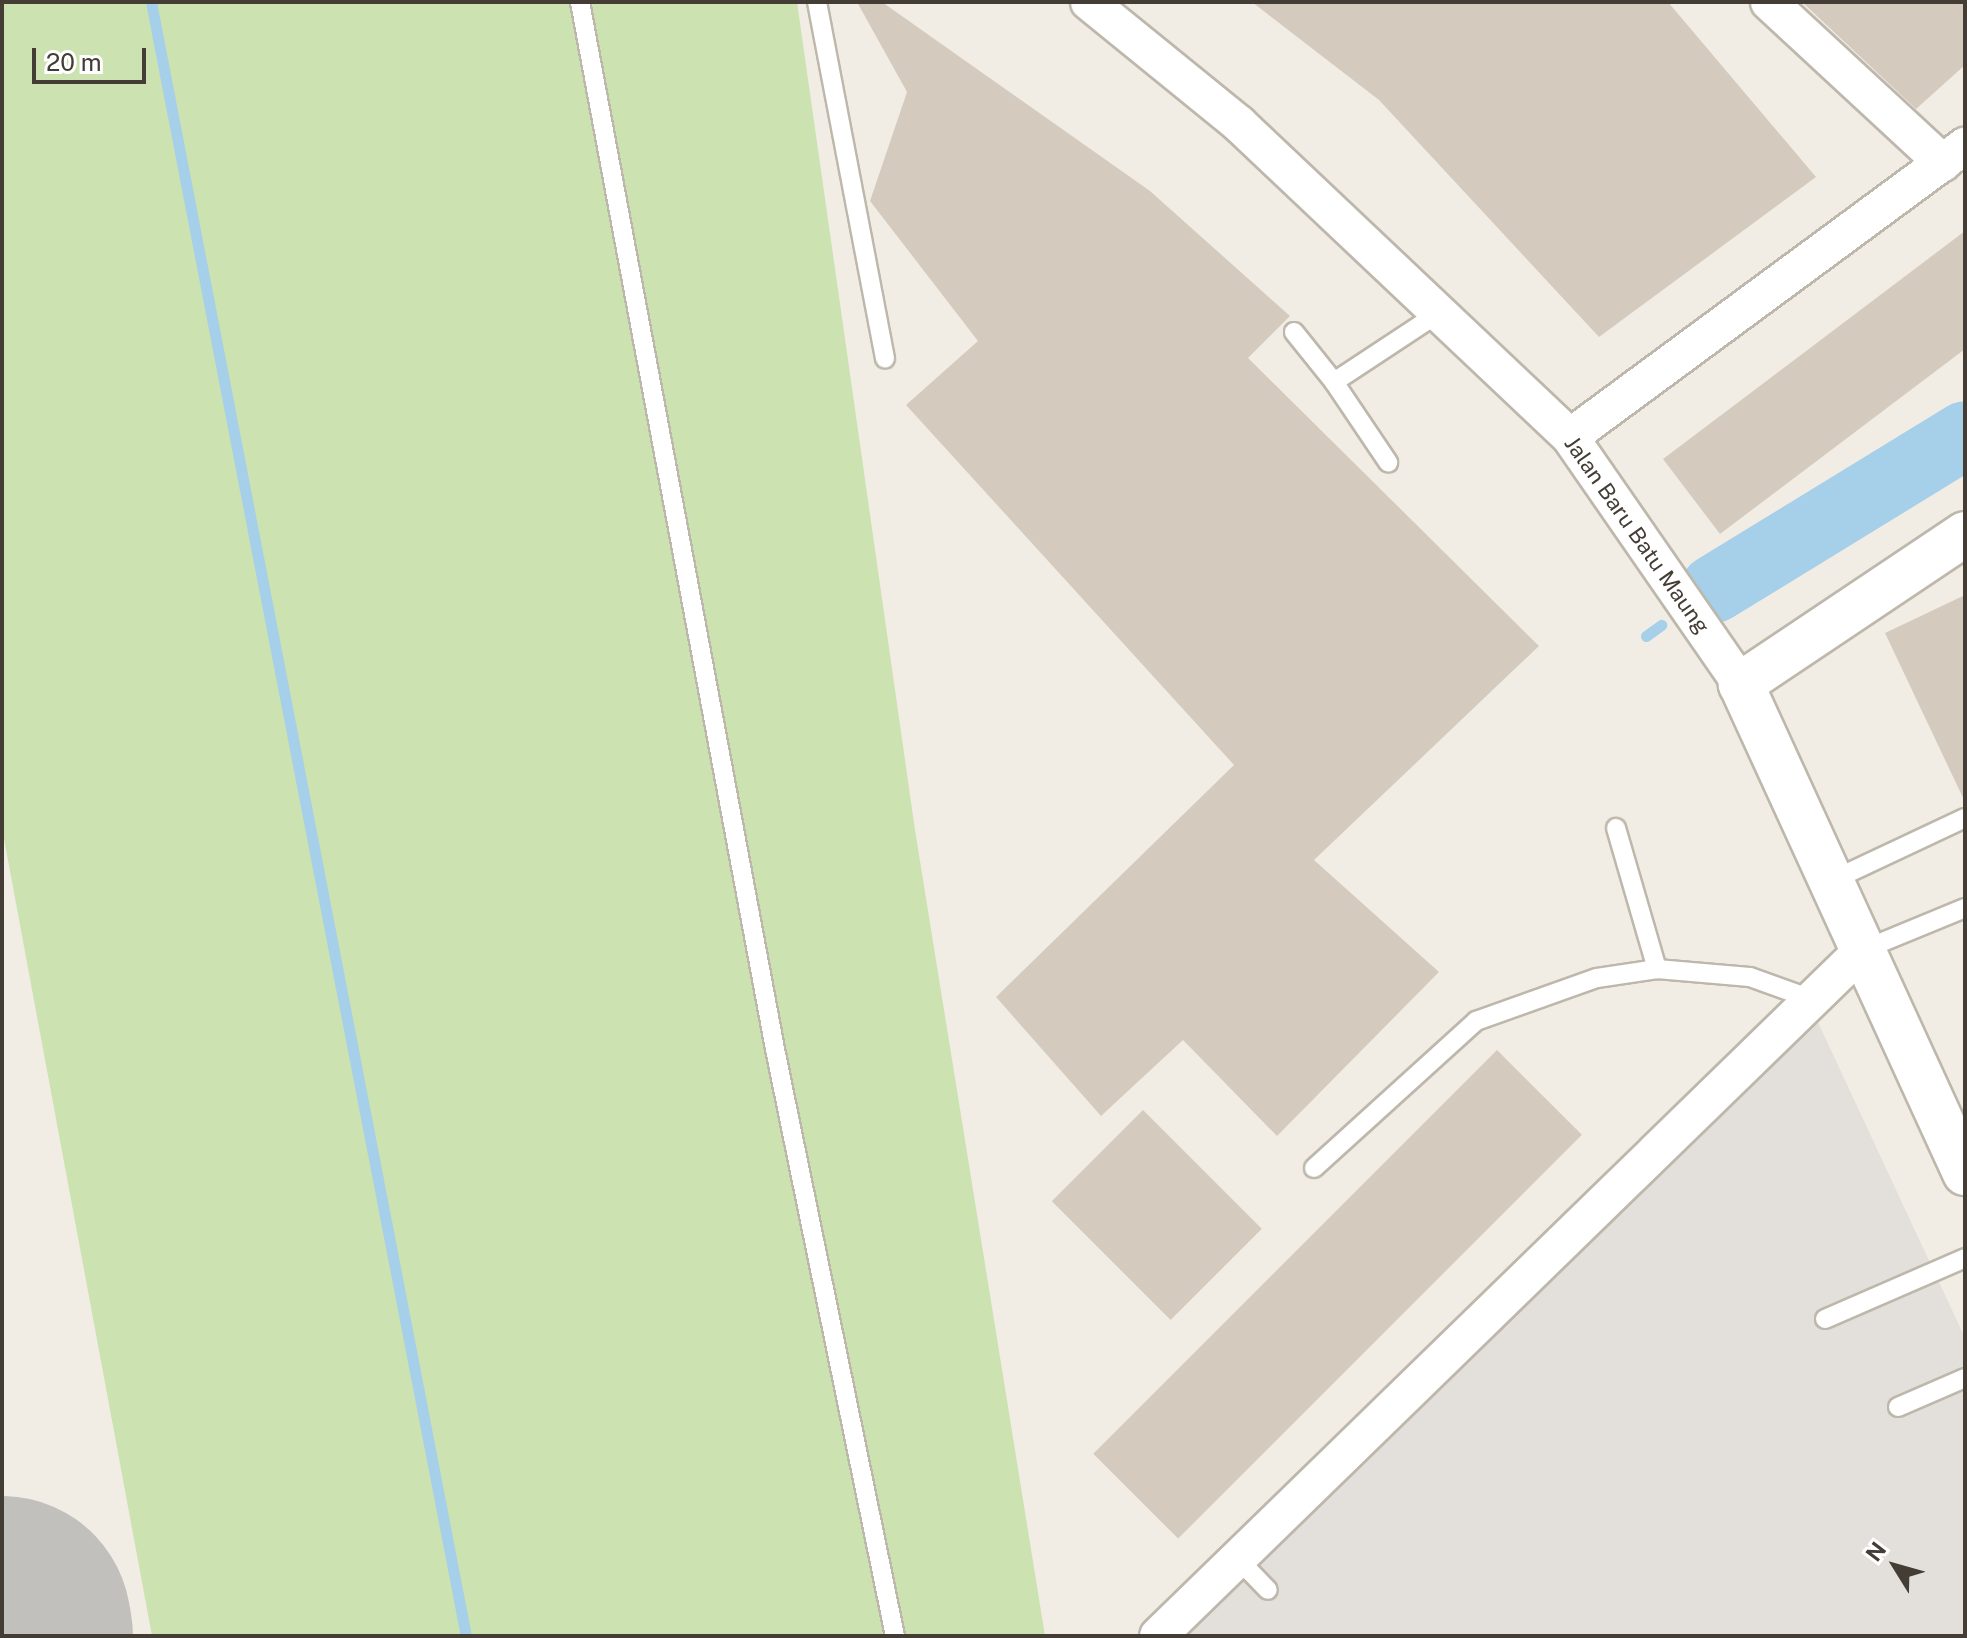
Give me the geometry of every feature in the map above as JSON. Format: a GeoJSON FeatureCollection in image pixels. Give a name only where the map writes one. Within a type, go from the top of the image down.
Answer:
{"type":"FeatureCollection","features":[{"type":"Feature","properties":{"kind":"street","name":"Jalan Baru Batu Maung"},"geometry":{"type":"LineString","coordinates":[[1089,2],[1239,124],[1570,437],[1741,684],[1863,950],[1955,1124],[1965,1173]]}},
{"type":"Feature","properties":{"kind":"street"},"geometry":{"type":"LineString","coordinates":[[1570,437],[1954,155],[1769,2]]}},
{"type":"Feature","properties":{"kind":"street"},"geometry":{"type":"LineString","coordinates":[[1741,684],[1965,534]]}},
{"type":"Feature","properties":{"kind":"street"},"geometry":{"type":"LineString","coordinates":[[1158,1636],[1235,1556],[1863,950]]}},
{"type":"Feature","properties":{"kind":"lane"},"geometry":{"type":"LineString","coordinates":[[580,2],[778,1064],[895,1636]]}},
{"type":"Feature","properties":{"kind":"lane"},"geometry":{"type":"LineString","coordinates":[[817,2],[885,359]]}},
{"type":"Feature","properties":{"kind":"lane"},"geometry":{"type":"LineString","coordinates":[[1334,382],[1437,314]]}},
{"type":"Feature","properties":{"kind":"lane"},"geometry":{"type":"LineString","coordinates":[[1294,332],[1334,382],[1388,462]]}},
{"type":"Feature","properties":{"kind":"lane"},"geometry":{"type":"LineString","coordinates":[[1831,881],[1965,818]]}},
{"type":"Feature","properties":{"kind":"lane"},"geometry":{"type":"LineString","coordinates":[[1616,828],[1635,913],[1657,969]]}},
{"type":"Feature","properties":{"kind":"lane"},"geometry":{"type":"LineString","coordinates":[[1863,950],[1965,908]]}},
{"type":"Feature","properties":{"kind":"lane"},"geometry":{"type":"LineString","coordinates":[[1314,1168],[1476,1021],[1597,978],[1657,969],[1750,977],[1811,999]]}},
{"type":"Feature","properties":{"kind":"lane"},"geometry":{"type":"LineString","coordinates":[[1825,1319],[1965,1258]]}},
{"type":"Feature","properties":{"kind":"lane"},"geometry":{"type":"LineString","coordinates":[[1898,1407],[1965,1378]]}},
{"type":"Feature","properties":{"kind":"lane"},"geometry":{"type":"LineString","coordinates":[[1235,1556],[1268,1590]]}},
{"type":"Feature","properties":{"kind":"shaded area"},"geometry":{"type":"Polygon","coordinates":[[[1816,1018],[1965,1338],[1965,1636],[1178,1636],[1816,1018]]]}},
{"type":"Feature","properties":{"kind":"green space"},"geometry":{"type":"Polygon","coordinates":[[[2,2],[797,2],[915,830],[1045,1636],[152,1636],[2,828],[2,2]]]}},
{"type":"Feature","properties":{"kind":"building"},"geometry":{"type":"Polygon","coordinates":[[[857,2],[882,2],[1150,191],[1290,316],[1248,358],[1539,646],[1314,860],[1439,972],[1277,1136],[1183,1040],[1101,1116],[996,997],[1234,765],[906,405],[978,341],[870,201],[907,92],[857,2]]]}},
{"type":"Feature","properties":{"kind":"building"},"geometry":{"type":"Polygon","coordinates":[[[1252,2],[1668,2],[1816,177],[1599,337],[1379,100],[1252,2]]]}},
{"type":"Feature","properties":{"kind":"building"},"geometry":{"type":"Polygon","coordinates":[[[1802,2],[1965,2],[1965,65],[1916,109],[1802,2]]]}},
{"type":"Feature","properties":{"kind":"building"},"geometry":{"type":"Polygon","coordinates":[[[1965,231],[1965,349],[1720,534],[1663,459],[1965,231]]]}},
{"type":"Feature","properties":{"kind":"building"},"geometry":{"type":"Polygon","coordinates":[[[1965,595],[1965,802],[1885,633],[1965,595]]]}},
{"type":"Feature","properties":{"kind":"building"},"geometry":{"type":"Polygon","coordinates":[[[1497,1050],[1582,1135],[1178,1539],[1093,1454],[1497,1050]]]}},
{"type":"Feature","properties":{"kind":"building"},"geometry":{"type":"Polygon","coordinates":[[[1143,1110],[1262,1229],[1171,1320],[1052,1201],[1143,1110]]]}},
{"type":"Feature","properties":{"kind":"waterway"},"geometry":{"type":"LineString","coordinates":[[151,2],[466,1636]]}},
{"type":"Feature","properties":{"kind":"waterway"},"geometry":{"type":"LineString","coordinates":[[1714,589],[1965,435]]}},
{"type":"Feature","properties":{"kind":"waterway"},"geometry":{"type":"LineString","coordinates":[[1646,636],[1661,625]]}},
{"type":"Feature","properties":{"kind":"runway"},"geometry":{"type":"LineString","coordinates":[[2,1625],[4,1636]]}}]}
